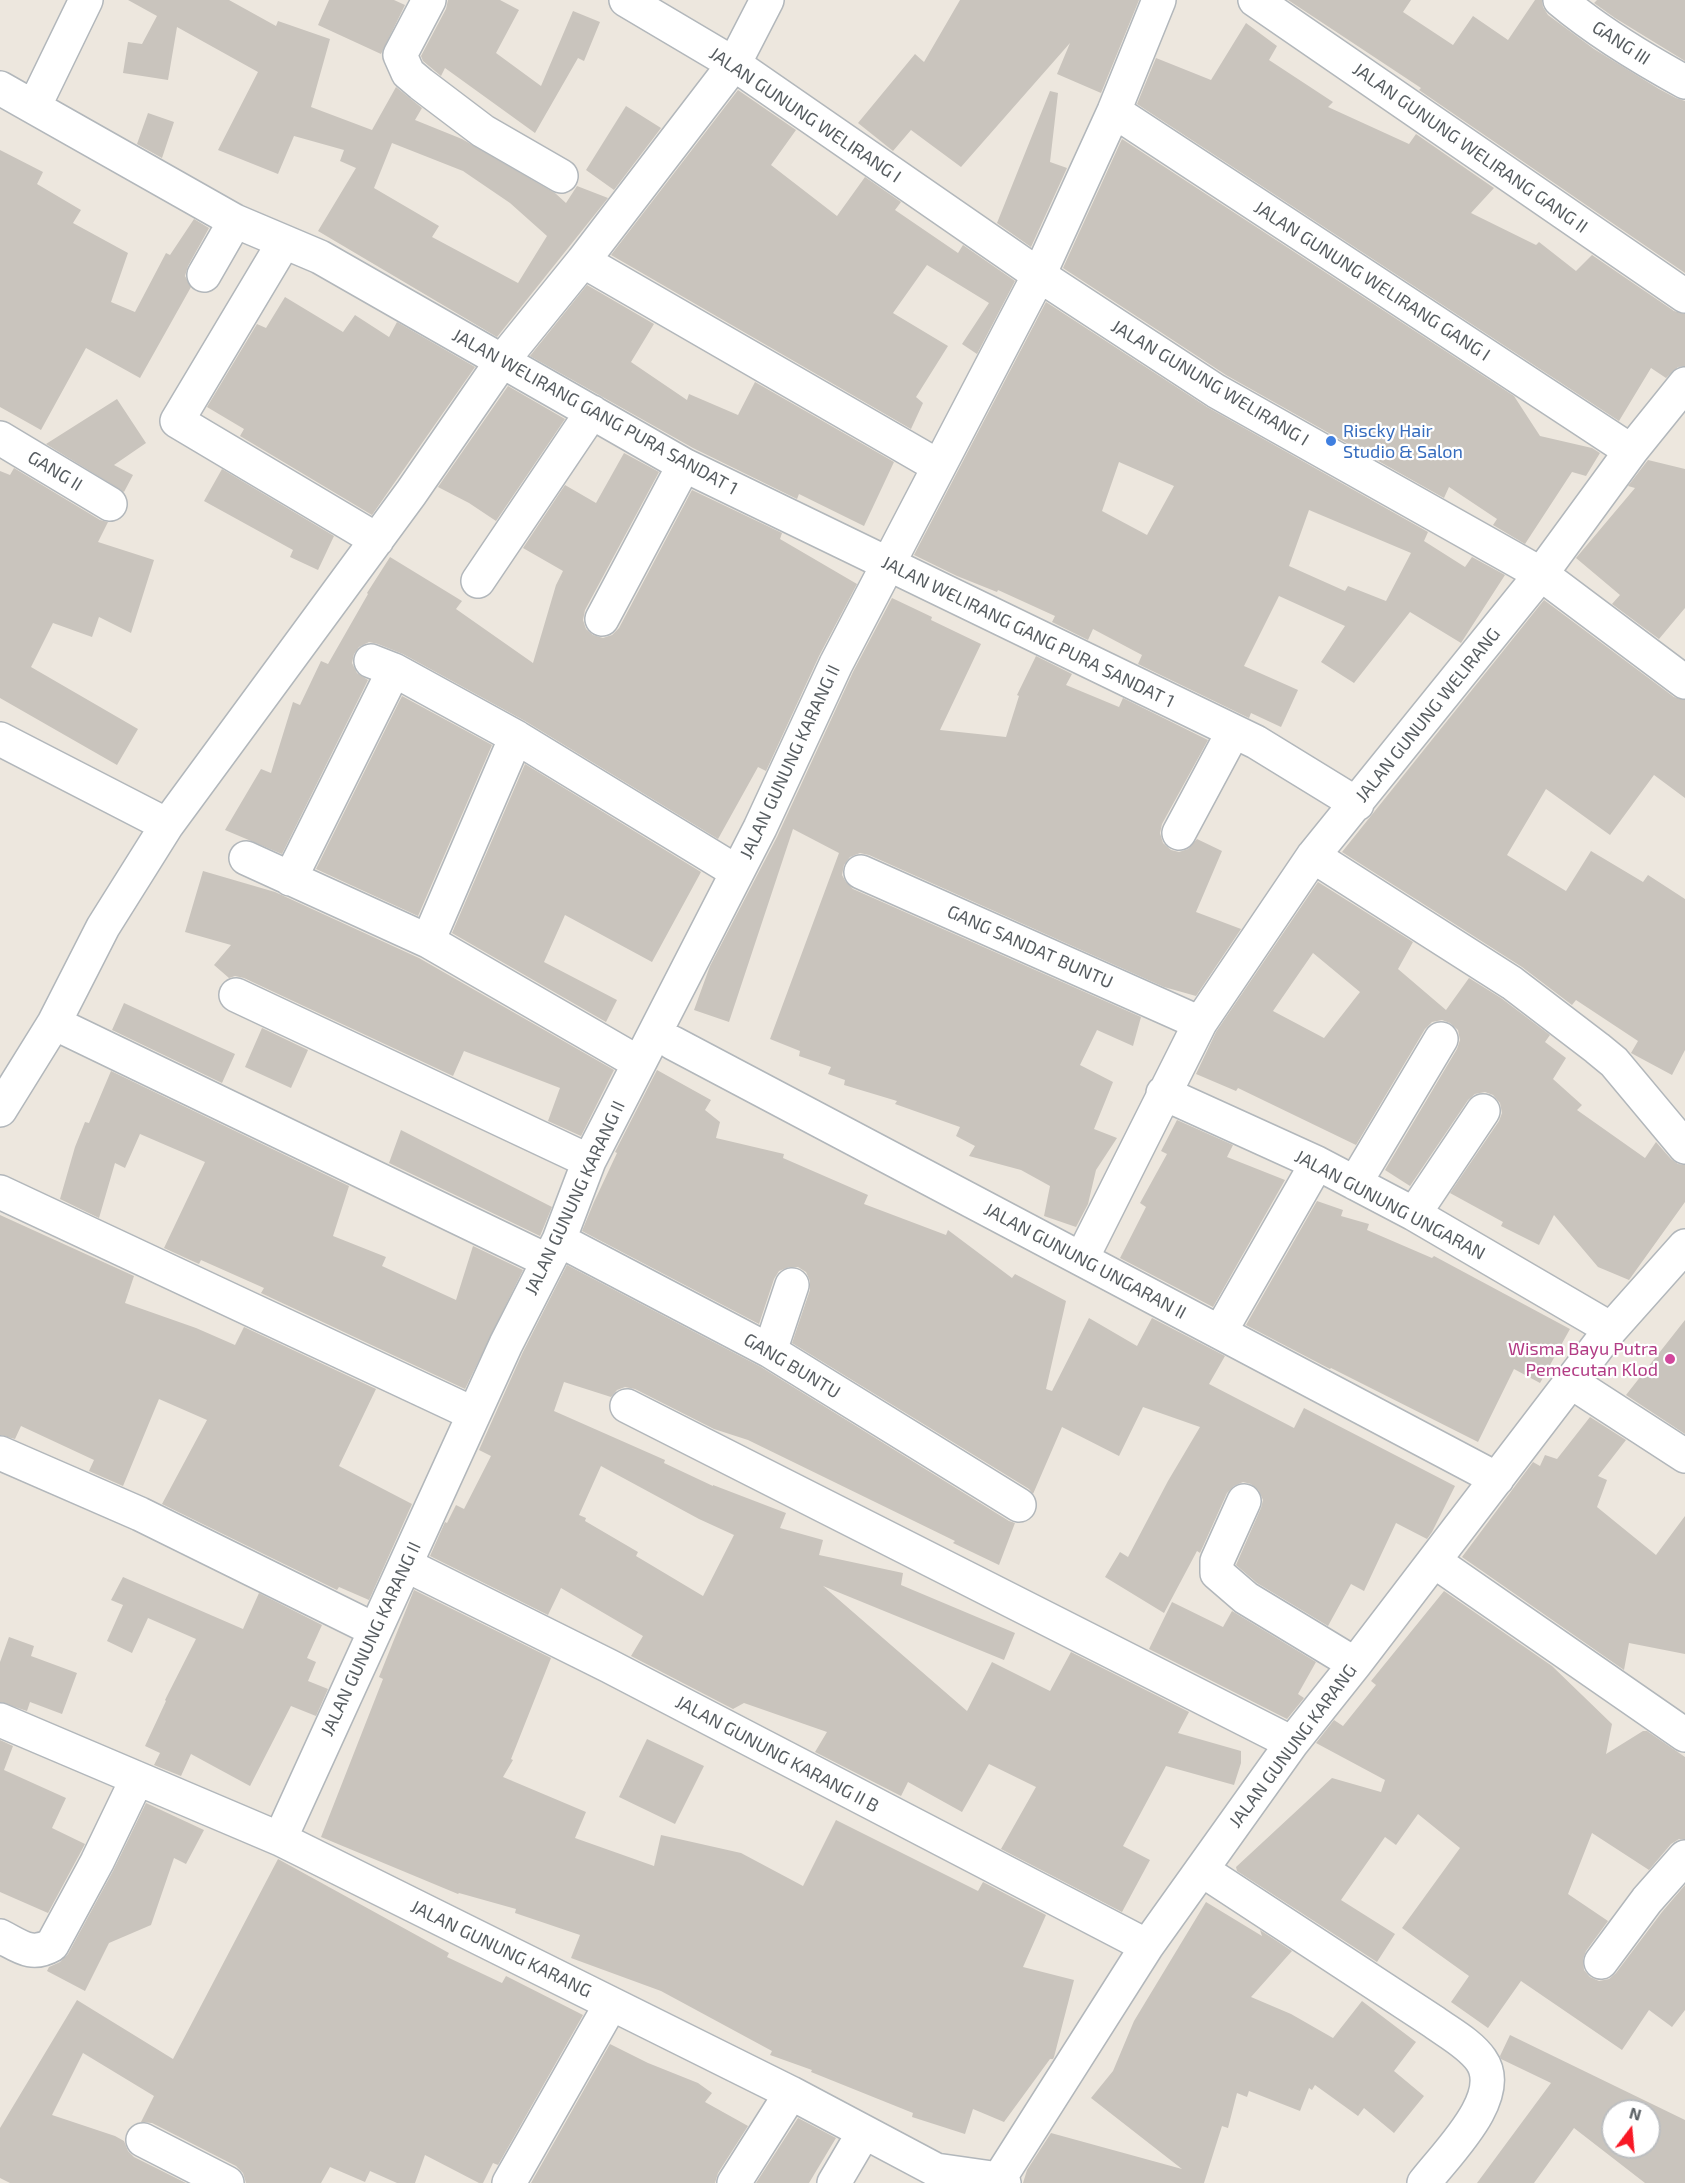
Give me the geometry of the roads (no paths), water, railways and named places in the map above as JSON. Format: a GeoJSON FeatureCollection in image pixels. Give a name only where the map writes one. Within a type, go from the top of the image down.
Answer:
{"type":"FeatureCollection","features":[{"type":"Feature","properties":{"kind":"street"},"geometry":{"type":"LineString","coordinates":[[34,107],[86,0]]}},
{"type":"Feature","properties":{"kind":"street"},"geometry":{"type":"LineString","coordinates":[[429,0],[400,56],[408,73],[483,131],[561,176]]}},
{"type":"Feature","properties":{"kind":"street","name":"JALAN GUNUNG WELIRANG I"},"geometry":{"type":"LineString","coordinates":[[626,0],[734,64],[1039,275],[1216,391],[1541,574]]}},
{"type":"Feature","properties":{"kind":"street"},"geometry":{"type":"LineString","coordinates":[[0,1110],[54,1023],[103,927],[167,825],[377,540],[502,361],[584,261],[734,64],[767,0]]}},
{"type":"Feature","properties":{"kind":"street"},"geometry":{"type":"LineString","coordinates":[[887,564],[1039,275],[1114,111],[1159,0]]}},
{"type":"Feature","properties":{"kind":"street","name":"JALAN GUNUNG WELIRANG GANG II"},"geometry":{"type":"LineString","coordinates":[[1255,0],[1685,296]]}},
{"type":"Feature","properties":{"kind":"street","name":"GANG III"},"geometry":{"type":"LineString","coordinates":[[1560,0],[1622,45],[1685,82]]}},
{"type":"Feature","properties":{"kind":"street","name":"JALAN WELIRANG GANG PURA SANDAT 1"},"geometry":{"type":"LineString","coordinates":[[0,88],[235,221],[320,257],[684,465],[1256,742],[1357,804]]}},
{"type":"Feature","properties":{"kind":"street","name":"JALAN GUNUNG WELIRANG GANG I"},"geometry":{"type":"LineString","coordinates":[[1114,111],[1631,451]]}},
{"type":"Feature","properties":{"kind":"street"},"geometry":{"type":"LineString","coordinates":[[204,275],[235,221]]}},
{"type":"Feature","properties":{"kind":"street"},"geometry":{"type":"LineString","coordinates":[[284,242],[177,421],[377,540]]}},
{"type":"Feature","properties":{"kind":"street"},"geometry":{"type":"LineString","coordinates":[[584,261],[938,466]]}},
{"type":"Feature","properties":{"kind":"street","name":"JALAN GUNUNG WELIRANG"},"geometry":{"type":"LineString","coordinates":[[1313,856],[1541,574],[1631,451],[1685,384]]}},
{"type":"Feature","properties":{"kind":"street"},"geometry":{"type":"LineString","coordinates":[[478,581],[592,412]]}},
{"type":"Feature","properties":{"kind":"street","name":"GANG II"},"geometry":{"type":"LineString","coordinates":[[0,438],[110,504]]}},
{"type":"Feature","properties":{"kind":"street"},"geometry":{"type":"LineString","coordinates":[[602,619],[684,465]]}},
{"type":"Feature","properties":{"kind":"street","name":"JALAN GUNUNG KARANG II"},"geometry":{"type":"LineString","coordinates":[[280,1839],[506,1344],[554,1251],[589,1161],[760,828],[836,664],[887,564]]}},
{"type":"Feature","properties":{"kind":"street"},"geometry":{"type":"LineString","coordinates":[[1541,574],[1685,682]]}},
{"type":"Feature","properties":{"kind":"street"},"geometry":{"type":"LineString","coordinates":[[290,879],[383,666],[516,736],[737,872]]}},
{"type":"Feature","properties":{"kind":"street"},"geometry":{"type":"LineString","coordinates":[[428,941],[516,736]]}},
{"type":"Feature","properties":{"kind":"street"},"geometry":{"type":"LineString","coordinates":[[1179,833],[1231,736]]}},
{"type":"Feature","properties":{"kind":"street"},"geometry":{"type":"LineString","coordinates":[[0,739],[167,825]]}},
{"type":"Feature","properties":{"kind":"street"},"geometry":{"type":"LineString","coordinates":[[1082,1258],[1200,1023],[1313,856],[1512,983],[1597,1048],[1614,1062],[1685,1147]]}},
{"type":"Feature","properties":{"kind":"street"},"geometry":{"type":"LineString","coordinates":[[246,858],[428,941],[639,1062]]}},
{"type":"Feature","properties":{"kind":"street","name":"GANG SANDAT BUNTU"},"geometry":{"type":"LineString","coordinates":[[861,872],[1200,1023]]}},
{"type":"Feature","properties":{"kind":"street"},"geometry":{"type":"LineString","coordinates":[[236,995],[589,1161]]}},
{"type":"Feature","properties":{"kind":"street","name":"GANG BUNTU"},"geometry":{"type":"LineString","coordinates":[[54,1023],[770,1351],[1019,1505]]}},
{"type":"Feature","properties":{"kind":"street"},"geometry":{"type":"LineString","coordinates":[[1355,1183],[1441,1038]]}},
{"type":"Feature","properties":{"kind":"street","name":"JALAN GUNUNG UNGARAN II"},"geometry":{"type":"LineString","coordinates":[[673,1043],[1497,1479]]}},
{"type":"Feature","properties":{"kind":"street","name":"JALAN GUNUNG UNGARAN"},"geometry":{"type":"LineString","coordinates":[[1163,1093],[1317,1162],[1414,1214],[1611,1329]]}},
{"type":"Feature","properties":{"kind":"street"},"geometry":{"type":"LineString","coordinates":[[1414,1214],[1483,1111]]}},
{"type":"Feature","properties":{"kind":"street"},"geometry":{"type":"LineString","coordinates":[[1220,1332],[1317,1162]]}},
{"type":"Feature","properties":{"kind":"street"},"geometry":{"type":"LineString","coordinates":[[0,1192],[474,1414]]}},
{"type":"Feature","properties":{"kind":"street","name":"JALAN GUNUNG KARANG"},"geometry":{"type":"LineString","coordinates":[[0,1720],[280,1839],[791,2093],[864,2132],[932,2176],[1002,2181],[1147,1946],[1292,1743],[1611,1329],[1685,1246]]}},
{"type":"Feature","properties":{"kind":"street"},"geometry":{"type":"LineString","coordinates":[[770,1351],[792,1285]]}},
{"type":"Feature","properties":{"kind":"street"},"geometry":{"type":"LineString","coordinates":[[1571,1383],[1685,1456]]}},
{"type":"Feature","properties":{"kind":"street"},"geometry":{"type":"LineString","coordinates":[[627,1406],[1292,1743]]}},
{"type":"Feature","properties":{"kind":"street"},"geometry":{"type":"LineString","coordinates":[[0,1453],[140,1514],[375,1630]]}},
{"type":"Feature","properties":{"kind":"street"},"geometry":{"type":"LineString","coordinates":[[1244,1501],[1217,1562],[1217,1573],[1246,1598],[1355,1664]]}},
{"type":"Feature","properties":{"kind":"street"},"geometry":{"type":"LineString","coordinates":[[1434,1561],[1685,1735]]}},
{"type":"Feature","properties":{"kind":"street","name":"JALAN GUNUNG KARANG II B"},"geometry":{"type":"LineString","coordinates":[[406,1565],[620,1671],[1147,1946]]}},
{"type":"Feature","properties":{"kind":"street"},"geometry":{"type":"LineString","coordinates":[[0,1936],[35,1952],[52,1945],[97,1862],[137,1779]]}},
{"type":"Feature","properties":{"kind":"street"},"geometry":{"type":"LineString","coordinates":[[1601,1962],[1647,1900],[1685,1857]]}},
{"type":"Feature","properties":{"kind":"street"},"geometry":{"type":"LineString","coordinates":[[1202,1870],[1434,2022],[1469,2047],[1480,2059],[1487,2070],[1489,2082],[1484,2100],[1453,2148],[1424,2183]]}},
{"type":"Feature","properties":{"kind":"street"},"geometry":{"type":"LineString","coordinates":[[510,2183],[611,2004]]}},
{"type":"Feature","properties":{"kind":"street"},"geometry":{"type":"LineString","coordinates":[[735,2183],[791,2093]]}},
{"type":"Feature","properties":{"kind":"street"},"geometry":{"type":"LineString","coordinates":[[834,2183],[864,2132]]}},
{"type":"Feature","properties":{"kind":"street"},"geometry":{"type":"LineString","coordinates":[[143,2140],[227,2183]]}},
{"type":"Feature","properties":{"kind":"place","name":"Riscky Hair Studio & Salon"},"geometry":{"type":"Point","coordinates":[1331,441]}},
{"type":"Feature","properties":{"kind":"place","name":"Wisma Bayu Putra Pemecutan Klod"},"geometry":{"type":"Point","coordinates":[1670,1359]}}]}
